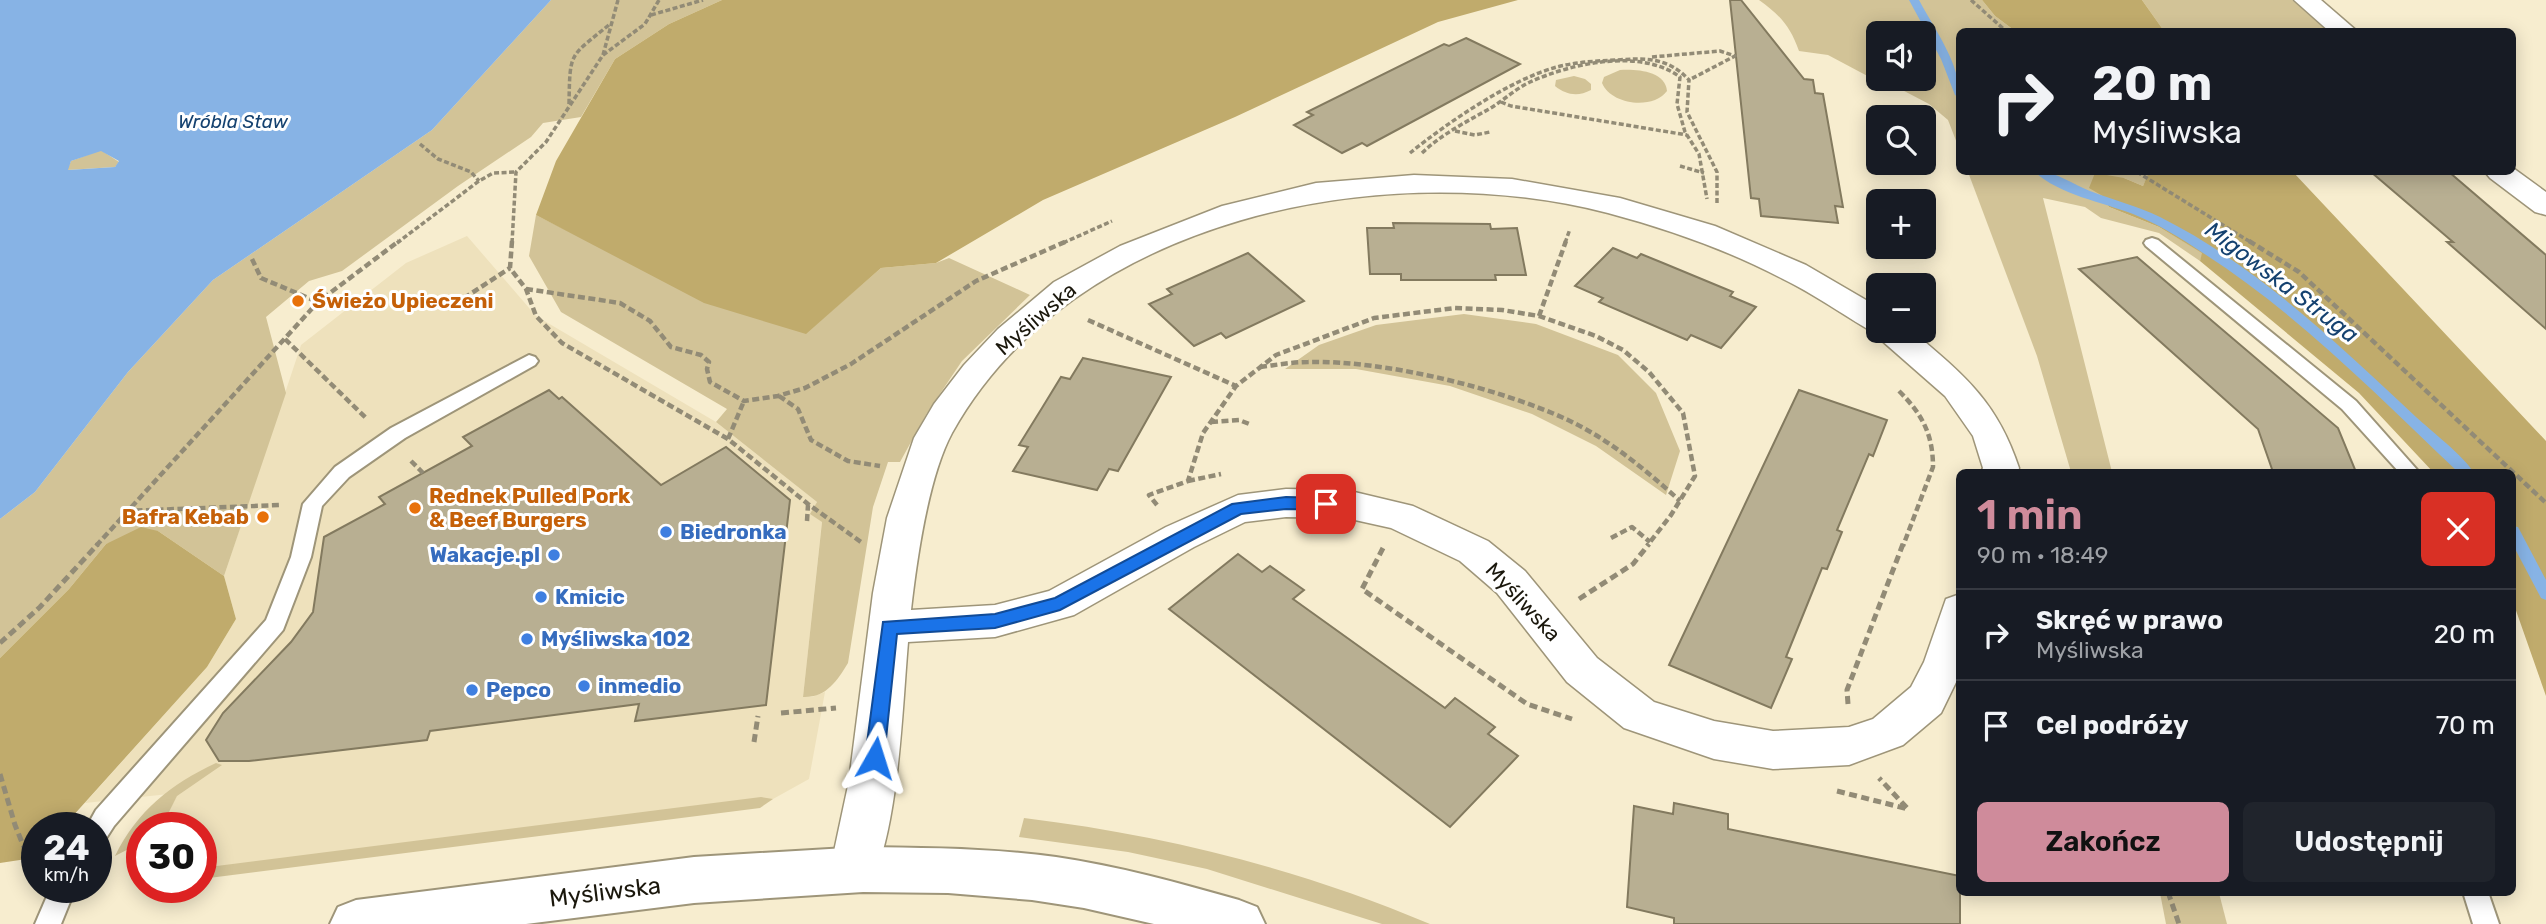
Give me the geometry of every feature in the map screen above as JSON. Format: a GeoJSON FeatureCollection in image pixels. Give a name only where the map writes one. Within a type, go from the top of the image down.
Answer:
{"type":"FeatureCollection","features":[{"type":"Feature","properties":{"kind":"street"},"geometry":{"type":"LineString","coordinates":[[2306,0],[2341,28]]}},
{"type":"Feature","properties":{"kind":"street"},"geometry":{"type":"LineString","coordinates":[[2504,175],[2546,206]]}},
{"type":"Feature","properties":{"kind":"street","name":"Myśliwska"},"geometry":{"type":"LineString","coordinates":[[854,870],[872,784],[895,568],[907,505],[932,437],[967,383],[1011,335],[1068,288],[1109,264],[1161,237],[1224,212],[1409,178],[1571,196],[1705,221],[1866,313]]}},
{"type":"Feature","properties":{"kind":"street"},"geometry":{"type":"LineString","coordinates":[[1906,343],[1957,388],[1990,434],[2000,469]]}},
{"type":"Feature","properties":{"kind":"street","name":"Myśliwska"},"geometry":{"type":"LineString","coordinates":[[889,627],[995,621],[1060,604],[1180,537],[1238,509],[1286,503],[1346,504],[1400,516],[1474,551],[1511,582],[1582,670],[1639,715],[1714,740],[1773,750],[1849,746],[1888,732],[1926,700],[1945,662],[1956,624]]}},
{"type":"Feature","properties":{"kind":"street","name":"Myśliwska"},"geometry":{"type":"LineString","coordinates":[[356,924],[710,880],[854,870],[928,870],[1034,877],[1096,887],[1239,924]]}},
{"type":"Feature","properties":{"kind":"lane"},"geometry":{"type":"LineString","coordinates":[[2152,243],[2349,405],[2407,469]]}},
{"type":"Feature","properties":{"kind":"lane"},"geometry":{"type":"LineString","coordinates":[[110,812],[275,624],[301,557],[313,504],[342,472],[388,440],[529,361]]}},
{"type":"Feature","properties":{"kind":"lane"},"geometry":{"type":"LineString","coordinates":[[2476,896],[2486,924]]}},
{"type":"Feature","properties":{"kind":"lane"},"geometry":{"type":"LineString","coordinates":[[48,924],[57,903]]}},
{"type":"Feature","properties":{"kind":"path"},"geometry":{"type":"LineString","coordinates":[[603,55],[618,0]]}},
{"type":"Feature","properties":{"kind":"path"},"geometry":{"type":"LineString","coordinates":[[659,0],[645,24],[603,55],[546,142],[516,172],[510,268],[526,289],[536,316],[562,343],[728,439],[808,504],[862,543]]}},
{"type":"Feature","properties":{"kind":"path"},"geometry":{"type":"LineString","coordinates":[[652,15],[703,0]]}},
{"type":"Feature","properties":{"kind":"path"},"geometry":{"type":"LineString","coordinates":[[1971,0],[2002,28]]}},
{"type":"Feature","properties":{"kind":"path"},"geometry":{"type":"LineString","coordinates":[[569,104],[570,62],[574,54],[611,24]]}},
{"type":"Feature","properties":{"kind":"path"},"geometry":{"type":"LineString","coordinates":[[1409,178],[1428,147],[1528,83],[1556,72],[1720,51],[1735,56],[1689,80]]}},
{"type":"Feature","properties":{"kind":"path"},"geometry":{"type":"LineString","coordinates":[[1647,60],[1675,72],[1680,78],[1677,104],[1687,135],[1699,154],[1704,173],[1707,205],[1705,221]]}},
{"type":"Feature","properties":{"kind":"path"},"geometry":{"type":"LineString","coordinates":[[1409,178],[1405,160],[1413,148],[1532,75],[1584,62],[1664,61],[1678,68],[1689,80],[1687,112],[1717,172],[1717,203],[1705,221]]}},
{"type":"Feature","properties":{"kind":"path"},"geometry":{"type":"LineString","coordinates":[[1500,102],[1687,135]]}},
{"type":"Feature","properties":{"kind":"path"},"geometry":{"type":"LineString","coordinates":[[1454,131],[1475,135],[1490,132]]}},
{"type":"Feature","properties":{"kind":"path"},"geometry":{"type":"LineString","coordinates":[[420,144],[438,159],[471,172],[479,181]]}},
{"type":"Feature","properties":{"kind":"path"},"geometry":{"type":"LineString","coordinates":[[1680,166],[1704,173]]}},
{"type":"Feature","properties":{"kind":"path"},"geometry":{"type":"LineString","coordinates":[[0,643],[40,607],[318,302],[479,181],[494,173],[516,172]]}},
{"type":"Feature","properties":{"kind":"path"},"geometry":{"type":"LineString","coordinates":[[2142,175],[2299,272],[2510,469]]}},
{"type":"Feature","properties":{"kind":"path"},"geometry":{"type":"LineString","coordinates":[[526,289],[620,303],[650,321],[671,347],[701,355],[709,362],[707,369],[710,382],[744,401],[778,396],[805,388],[851,364],[976,281],[1119,218]]}},
{"type":"Feature","properties":{"kind":"path"},"geometry":{"type":"LineString","coordinates":[[1539,316],[1572,225],[1561,223]]}},
{"type":"Feature","properties":{"kind":"path"},"geometry":{"type":"LineString","coordinates":[[252,259],[261,278],[318,302]]}},
{"type":"Feature","properties":{"kind":"path"},"geometry":{"type":"LineString","coordinates":[[455,304],[510,268]]}},
{"type":"Feature","properties":{"kind":"path"},"geometry":{"type":"LineString","coordinates":[[1180,537],[1149,495],[1188,481],[1203,433],[1210,422],[1236,386],[1276,355],[1374,318],[1455,308],[1502,310],[1539,316],[1596,336],[1623,350],[1649,372],[1684,413],[1695,476],[1680,501],[1633,564],[1604,585],[1543,620]]}},
{"type":"Feature","properties":{"kind":"path"},"geometry":{"type":"LineString","coordinates":[[1078,327],[1097,311]]}},
{"type":"Feature","properties":{"kind":"path"},"geometry":{"type":"LineString","coordinates":[[1088,320],[1236,386]]}},
{"type":"Feature","properties":{"kind":"path"},"geometry":{"type":"LineString","coordinates":[[285,339],[423,473]]}},
{"type":"Feature","properties":{"kind":"path"},"geometry":{"type":"LineString","coordinates":[[1259,368],[1308,362],[1373,366],[1426,376],[1521,400],[1570,421],[1638,463],[1680,501]]}},
{"type":"Feature","properties":{"kind":"path"},"geometry":{"type":"LineString","coordinates":[[1829,789],[1908,809],[1849,746],[1847,690],[1933,467],[1934,440],[1927,424],[1897,388]]}},
{"type":"Feature","properties":{"kind":"path"},"geometry":{"type":"LineString","coordinates":[[778,396],[798,410],[811,440],[848,461],[881,467]]}},
{"type":"Feature","properties":{"kind":"path"},"geometry":{"type":"LineString","coordinates":[[728,439],[744,401]]}},
{"type":"Feature","properties":{"kind":"path"},"geometry":{"type":"LineString","coordinates":[[1210,422],[1239,420],[1252,425]]}},
{"type":"Feature","properties":{"kind":"path"},"geometry":{"type":"LineString","coordinates":[[2516,475],[2546,503]]}},
{"type":"Feature","properties":{"kind":"path"},"geometry":{"type":"LineString","coordinates":[[125,511],[313,504]]}},
{"type":"Feature","properties":{"kind":"path"},"geometry":{"type":"LineString","coordinates":[[807,521],[808,504]]}},
{"type":"Feature","properties":{"kind":"path"},"geometry":{"type":"LineString","coordinates":[[1400,516],[1362,589],[1527,704],[1577,720]]}},
{"type":"Feature","properties":{"kind":"path"},"geometry":{"type":"LineString","coordinates":[[1611,538],[1632,527],[1650,542]]}},
{"type":"Feature","properties":{"kind":"path"},"geometry":{"type":"LineString","coordinates":[[781,713],[848,706]]}},
{"type":"Feature","properties":{"kind":"path"},"geometry":{"type":"LineString","coordinates":[[754,743],[758,716]]}},
{"type":"Feature","properties":{"kind":"path"},"geometry":{"type":"LineString","coordinates":[[0,774],[21,840]]}},
{"type":"Feature","properties":{"kind":"path"},"geometry":{"type":"LineString","coordinates":[[2169,896],[2179,924]]}},
{"type":"Feature","properties":{"kind":"shaded area"},"geometry":{"type":"Polygon","coordinates":[[[551,0],[722,0],[669,24],[615,59],[581,117],[543,123],[531,137],[458,186],[342,271],[309,281],[266,317],[286,393],[224,576],[158,531],[106,544],[69,589],[0,658],[0,519],[35,492],[128,372],[213,280],[432,130],[551,0]]]}},
{"type":"Feature","properties":{"kind":"shaded area"},"geometry":{"type":"Polygon","coordinates":[[[722,0],[1518,0],[1438,22],[1235,117],[1043,200],[936,263],[881,268],[806,334],[704,303],[536,215],[556,161],[615,59],[669,24],[722,0]]]}},
{"type":"Feature","properties":{"kind":"shaded area"},"geometry":{"type":"Polygon","coordinates":[[[1759,0],[1982,0],[1995,16],[2011,28],[1956,28],[1956,141],[1948,120],[1936,110],[1936,105],[1930,105],[1904,91],[1936,91],[1936,21],[1866,21],[1866,75],[1828,55],[1799,51],[1779,16],[1759,0]]]}},
{"type":"Feature","properties":{"kind":"shaded area"},"geometry":{"type":"Polygon","coordinates":[[[1982,0],[2142,0],[2162,28],[2011,28],[1995,16],[1982,0]]]}},
{"type":"Feature","properties":{"kind":"shaded area"},"geometry":{"type":"Polygon","coordinates":[[[2142,0],[2292,0],[2329,28],[2162,28],[2142,0]]]}},
{"type":"Feature","properties":{"kind":"shaded area"},"geometry":{"type":"Polygon","coordinates":[[[1620,70],[1656,75],[1665,84],[1667,91],[1661,97],[1643,103],[1614,96],[1602,83],[1604,77],[1620,70]]]}},
{"type":"Feature","properties":{"kind":"shaded area"},"geometry":{"type":"Polygon","coordinates":[[[1574,76],[1585,79],[1591,84],[1591,90],[1572,94],[1555,86],[1556,80],[1574,76]]]}},
{"type":"Feature","properties":{"kind":"shaded area"},"geometry":{"type":"Polygon","coordinates":[[[101,150],[119,162],[115,167],[67,170],[71,161],[101,150]]]}},
{"type":"Feature","properties":{"kind":"shaded area"},"geometry":{"type":"Polygon","coordinates":[[[1969,175],[2148,175],[2143,186],[2124,178],[2101,195],[2109,207],[2159,227],[2203,253],[2200,261],[2159,233],[2101,218],[2085,207],[2043,198],[2111,469],[2070,469],[2037,356],[1969,175]]]}},
{"type":"Feature","properties":{"kind":"shaded area"},"geometry":{"type":"Polygon","coordinates":[[[2094,175],[2124,178],[2143,186],[2148,175],[2296,175],[2546,441],[2546,696],[2516,611],[2516,469],[2430,469],[2359,393],[2200,261],[2202,253],[2159,227],[2109,207],[2101,195],[2089,188],[2094,175]]]}},
{"type":"Feature","properties":{"kind":"shaded area"},"geometry":{"type":"Polygon","coordinates":[[[536,215],[614,254],[806,333],[881,268],[936,263],[949,258],[1030,295],[962,361],[927,413],[900,462],[888,462],[873,507],[848,663],[835,682],[818,695],[803,697],[822,522],[810,514],[817,502],[716,422],[727,409],[561,312],[529,256],[536,215]]]}},
{"type":"Feature","properties":{"kind":"shaded area"},"geometry":{"type":"Polygon","coordinates":[[[467,236],[536,316],[716,422],[817,502],[811,514],[822,521],[803,697],[825,692],[809,779],[773,799],[217,870],[217,812],[169,812],[178,793],[85,803],[207,667],[236,619],[224,576],[301,345],[406,263],[467,236]]]}},
{"type":"Feature","properties":{"kind":"shaded area"},"geometry":{"type":"Polygon","coordinates":[[[1464,314],[1536,324],[1618,355],[1656,393],[1680,451],[1666,495],[1596,446],[1532,414],[1450,386],[1356,369],[1285,369],[1319,345],[1376,325],[1464,314]]]}},
{"type":"Feature","properties":{"kind":"shaded area"},"geometry":{"type":"Polygon","coordinates":[[[141,527],[158,531],[224,576],[236,619],[207,667],[76,812],[21,812],[21,860],[0,863],[0,658],[69,589],[106,544],[141,527]]]}},
{"type":"Feature","properties":{"kind":"shaded area"},"geometry":{"type":"Polygon","coordinates":[[[216,763],[222,765],[177,796],[169,812],[145,812],[170,790],[216,763]]]}},
{"type":"Feature","properties":{"kind":"shaded area"},"geometry":{"type":"Polygon","coordinates":[[[761,797],[773,799],[760,808],[217,877],[217,866],[761,797]]]}},
{"type":"Feature","properties":{"kind":"shaded area"},"geometry":{"type":"Polygon","coordinates":[[[1024,818],[1128,834],[1231,857],[1331,887],[1430,924],[1382,924],[1207,869],[1128,852],[1019,837],[1024,818]]]}},
{"type":"Feature","properties":{"kind":"shaded area"},"geometry":{"type":"Polygon","coordinates":[[[126,837],[126,850],[115,856],[126,837]]]}},
{"type":"Feature","properties":{"kind":"shaded area"},"geometry":{"type":"Polygon","coordinates":[[[2161,896],[2220,896],[2227,924],[2166,924],[2161,896]]]}},
{"type":"Feature","properties":{"kind":"water","name":"Wróbla Staw"},"geometry":{"type":"Polygon","coordinates":[[[0,0],[551,0],[432,130],[213,280],[128,372],[35,492],[0,519],[0,0]],[[101,151],[71,161],[68,170],[115,167],[119,161],[101,151]]]}},
{"type":"Feature","properties":{"kind":"building"},"geometry":{"type":"Polygon","coordinates":[[[1730,0],[1741,0],[1804,79],[1813,80],[1815,93],[1823,94],[1843,207],[1835,206],[1838,223],[1761,216],[1759,199],[1751,198],[1730,0]]]}},
{"type":"Feature","properties":{"kind":"building"},"geometry":{"type":"Polygon","coordinates":[[[1466,38],[1520,64],[1367,146],[1362,143],[1342,153],[1294,125],[1313,115],[1307,112],[1444,44],[1449,46],[1466,38]]]}},
{"type":"Feature","properties":{"kind":"building"},"geometry":{"type":"Polygon","coordinates":[[[2375,175],[2453,175],[2546,255],[2546,329],[2447,242],[2453,242],[2375,175]]]}},
{"type":"Feature","properties":{"kind":"building"},"geometry":{"type":"Polygon","coordinates":[[[1393,223],[1490,224],[1491,229],[1517,228],[1526,275],[1495,275],[1496,280],[1401,280],[1401,274],[1370,274],[1367,228],[1394,228],[1393,223]]]}},
{"type":"Feature","properties":{"kind":"building"},"geometry":{"type":"Polygon","coordinates":[[[1613,248],[1637,258],[1641,254],[1663,263],[1733,292],[1730,296],[1756,307],[1721,348],[1691,335],[1687,340],[1599,302],[1603,298],[1575,286],[1613,248]]]}},
{"type":"Feature","properties":{"kind":"building"},"geometry":{"type":"Polygon","coordinates":[[[1248,253],[1304,301],[1226,338],[1221,333],[1194,346],[1149,304],[1172,294],[1167,289],[1248,253]]]}},
{"type":"Feature","properties":{"kind":"building"},"geometry":{"type":"Polygon","coordinates":[[[2137,257],[2338,428],[2355,469],[2272,469],[2258,429],[2079,269],[2137,257]]]}},
{"type":"Feature","properties":{"kind":"building"},"geometry":{"type":"Polygon","coordinates":[[[1083,358],[1171,377],[1118,471],[1109,469],[1097,490],[1013,471],[1028,447],[1019,445],[1061,377],[1070,379],[1083,358]]]}},
{"type":"Feature","properties":{"kind":"building"},"geometry":{"type":"Polygon","coordinates":[[[549,390],[559,399],[562,397],[661,485],[726,447],[790,500],[766,705],[635,721],[639,704],[430,731],[427,740],[249,761],[219,761],[206,740],[223,713],[291,642],[313,612],[324,537],[385,504],[379,497],[472,446],[463,437],[549,390]]]}},
{"type":"Feature","properties":{"kind":"building"},"geometry":{"type":"Polygon","coordinates":[[[1799,390],[1887,420],[1873,456],[1869,454],[1837,530],[1842,532],[1827,569],[1822,568],[1786,657],[1792,659],[1771,708],[1669,665],[1799,390]]]}},
{"type":"Feature","properties":{"kind":"building"},"geometry":{"type":"Polygon","coordinates":[[[1238,554],[1262,572],[1270,566],[1304,590],[1293,599],[1445,708],[1455,698],[1495,727],[1488,734],[1518,756],[1450,827],[1169,609],[1238,554]]]}},
{"type":"Feature","properties":{"kind":"building"},"geometry":{"type":"Polygon","coordinates":[[[1674,803],[1728,814],[1728,829],[1956,875],[1956,896],[1960,896],[1960,924],[1674,924],[1674,918],[1627,907],[1634,806],[1673,814],[1674,803]]]}},
{"type":"Feature","properties":{"kind":"waterway","name":"Migowska Struga"},"geometry":{"type":"LineString","coordinates":[[1914,0],[1946,59],[1956,85]]}},
{"type":"Feature","properties":{"kind":"waterway","name":"Migowska Struga"},"geometry":{"type":"LineString","coordinates":[[2046,175],[2071,188],[2153,218],[2209,251],[2249,279],[2324,340],[2463,469]]}},
{"type":"Feature","properties":{"kind":"waterway","name":"Migowska Struga"},"geometry":{"type":"LineString","coordinates":[[2516,537],[2546,594]]}},
{"type":"Feature","properties":{"kind":"place","name":"Świeżo Upieczeni"},"geometry":{"type":"Point","coordinates":[298,301]}},
{"type":"Feature","properties":{"kind":"place","name":"Rednek Pulled Pork & Beef Burgers"},"geometry":{"type":"Point","coordinates":[415,508]}},
{"type":"Feature","properties":{"kind":"place","name":"Bafra Kebab"},"geometry":{"type":"Point","coordinates":[263,517]}},
{"type":"Feature","properties":{"kind":"place","name":"Biedronka"},"geometry":{"type":"Point","coordinates":[666,532]}},
{"type":"Feature","properties":{"kind":"place","name":"Wakacje.pl"},"geometry":{"type":"Point","coordinates":[554,555]}},
{"type":"Feature","properties":{"kind":"place","name":"Kmicic"},"geometry":{"type":"Point","coordinates":[541,597]}},
{"type":"Feature","properties":{"kind":"place","name":"Myśliwska 102"},"geometry":{"type":"Point","coordinates":[527,639]}},
{"type":"Feature","properties":{"kind":"place","name":"inmedio"},"geometry":{"type":"Point","coordinates":[584,686]}},
{"type":"Feature","properties":{"kind":"place","name":"Pepco"},"geometry":{"type":"Point","coordinates":[472,690]}},
{"type":"Feature","properties":{"kind":"route"},"geometry":{"type":"LineString","coordinates":[[875,758],[889,627],[995,621],[1060,604],[1180,537],[1238,509],[1286,503],[1326,504]]}}]}
